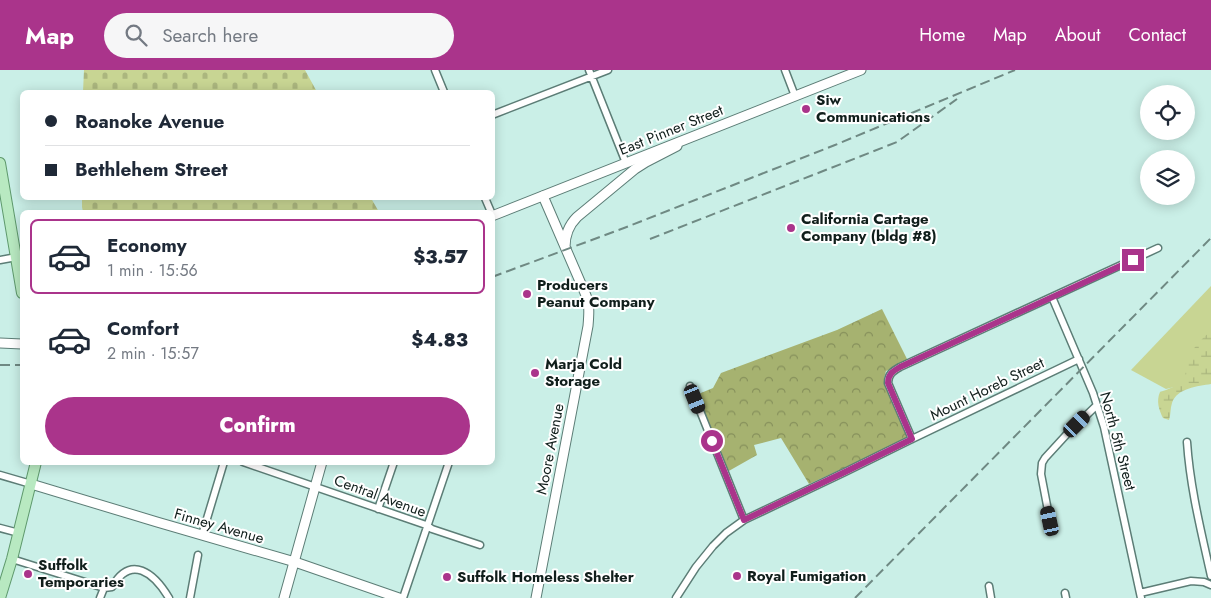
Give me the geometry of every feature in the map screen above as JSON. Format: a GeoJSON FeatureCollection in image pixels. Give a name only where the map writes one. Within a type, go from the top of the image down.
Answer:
{"type":"FeatureCollection","features":[{"type":"Feature","properties":{"kind":"main road"},"geometry":{"type":"LineString","coordinates":[[0,163],[19,256]]}},
{"type":"Feature","properties":{"kind":"main road"},"geometry":{"type":"LineString","coordinates":[[0,598],[19,533],[35,465]]}},
{"type":"Feature","properties":{"kind":"street"},"geometry":{"type":"LineString","coordinates":[[435,70],[443,90]]}},
{"type":"Feature","properties":{"kind":"street"},"geometry":{"type":"LineString","coordinates":[[495,114],[590,73],[608,70]]}},
{"type":"Feature","properties":{"kind":"street"},"geometry":{"type":"LineString","coordinates":[[785,70],[795,96]]}},
{"type":"Feature","properties":{"kind":"street","name":"East Pinner Street"},"geometry":{"type":"LineString","coordinates":[[495,215],[861,70]]}},
{"type":"Feature","properties":{"kind":"street"},"geometry":{"type":"LineString","coordinates":[[590,73],[626,163]]}},
{"type":"Feature","properties":{"kind":"street"},"geometry":{"type":"LineString","coordinates":[[565,250],[565,238],[573,221],[612,187],[646,162],[717,127]]}},
{"type":"Feature","properties":{"kind":"street","name":"Moore Avenue"},"geometry":{"type":"LineString","coordinates":[[536,598],[590,313],[588,300],[543,196]]}},
{"type":"Feature","properties":{"kind":"street"},"geometry":{"type":"LineString","coordinates":[[912,439],[888,383],[889,375],[892,372],[1158,248]]}},
{"type":"Feature","properties":{"kind":"street"},"geometry":{"type":"LineString","coordinates":[[0,260],[19,256]]}},
{"type":"Feature","properties":{"kind":"street","name":"North 5th Street"},"geometry":{"type":"LineString","coordinates":[[1052,297],[1098,405],[1141,596]]}},
{"type":"Feature","properties":{"kind":"street"},"geometry":{"type":"LineString","coordinates":[[0,343],[20,344]]}},
{"type":"Feature","properties":{"kind":"street","name":"Mount Horeb Street"},"geometry":{"type":"LineString","coordinates":[[744,520],[1079,359]]}},
{"type":"Feature","properties":{"kind":"street"},"geometry":{"type":"LineString","coordinates":[[676,598],[696,567],[713,546],[726,533],[744,520],[690,386]]}},
{"type":"Feature","properties":{"kind":"street"},"geometry":{"type":"LineString","coordinates":[[1050,521],[1041,474],[1042,463],[1067,434],[1098,405]]}},
{"type":"Feature","properties":{"kind":"street"},"geometry":{"type":"LineString","coordinates":[[1187,442],[1192,485],[1211,576]]}},
{"type":"Feature","properties":{"kind":"street"},"geometry":{"type":"LineString","coordinates":[[202,535],[223,465]]}},
{"type":"Feature","properties":{"kind":"street","name":"Central Avenue"},"geometry":{"type":"LineString","coordinates":[[252,465],[480,546]]}},
{"type":"Feature","properties":{"kind":"street"},"geometry":{"type":"LineString","coordinates":[[284,598],[321,465]]}},
{"type":"Feature","properties":{"kind":"street"},"geometry":{"type":"LineString","coordinates":[[378,509],[393,465]]}},
{"type":"Feature","properties":{"kind":"street"},"geometry":{"type":"LineString","coordinates":[[403,598],[448,465]]}},
{"type":"Feature","properties":{"kind":"street"},"geometry":{"type":"LineString","coordinates":[[0,475],[31,484]]}},
{"type":"Feature","properties":{"kind":"street","name":"Finney Avenue"},"geometry":{"type":"LineString","coordinates":[[31,484],[295,562],[399,598]]}},
{"type":"Feature","properties":{"kind":"street"},"geometry":{"type":"LineString","coordinates":[[0,528],[19,533]]}},
{"type":"Feature","properties":{"kind":"street"},"geometry":{"type":"LineString","coordinates":[[190,598],[198,555]]}},
{"type":"Feature","properties":{"kind":"street"},"geometry":{"type":"LineString","coordinates":[[12,558],[104,588],[112,587],[122,574],[132,570],[146,571],[169,598]]}},
{"type":"Feature","properties":{"kind":"street"},"geometry":{"type":"LineString","coordinates":[[1141,596],[1191,581],[1204,582],[1211,585]]}},
{"type":"Feature","properties":{"kind":"street"},"geometry":{"type":"LineString","coordinates":[[989,586],[991,598]]}},
{"type":"Feature","properties":{"kind":"street"},"geometry":{"type":"LineString","coordinates":[[100,598],[104,588]]}},
{"type":"Feature","properties":{"kind":"green space"},"geometry":{"type":"Polygon","coordinates":[[[84,70],[305,70],[316,90],[83,90],[84,70]]]}},
{"type":"Feature","properties":{"kind":"green space"},"geometry":{"type":"Polygon","coordinates":[[[82,200],[372,200],[378,210],[83,210],[82,200]]]}},
{"type":"Feature","properties":{"kind":"green space"},"geometry":{"type":"Polygon","coordinates":[[[1211,286],[1211,378],[1166,389],[1131,370],[1211,286]]]}},
{"type":"Feature","properties":{"kind":"green space"},"geometry":{"type":"Polygon","coordinates":[[[882,309],[908,361],[886,371],[884,378],[908,439],[809,484],[781,438],[754,445],[757,455],[727,472],[696,395],[713,388],[721,373],[837,330],[882,309]]]}},
{"type":"Feature","properties":{"kind":"green space"},"geometry":{"type":"Polygon","coordinates":[[[1211,332],[1211,384],[1188,389],[1178,394],[1172,403],[1169,420],[1163,418],[1158,405],[1160,392],[1182,381],[1185,376],[1189,355],[1211,332]]]}},
{"type":"Feature","properties":{"kind":"railway"},"geometry":{"type":"LineString","coordinates":[[495,276],[624,228],[835,145],[1015,70]]}},
{"type":"Feature","properties":{"kind":"railway"},"geometry":{"type":"LineString","coordinates":[[650,239],[897,142],[957,99]]}},
{"type":"Feature","properties":{"kind":"railway"},"geometry":{"type":"LineString","coordinates":[[855,598],[1211,238]]}},
{"type":"Feature","properties":{"kind":"railway"},"geometry":{"type":"LineString","coordinates":[[0,365],[20,365]]}},
{"type":"Feature","properties":{"kind":"place","name":"Siw Communications"},"geometry":{"type":"Point","coordinates":[806,109]}},
{"type":"Feature","properties":{"kind":"place","name":"California Cartage Company (bldg #8)"},"geometry":{"type":"Point","coordinates":[791,228]}},
{"type":"Feature","properties":{"kind":"place","name":"Producers Peanut Company"},"geometry":{"type":"Point","coordinates":[527,294]}},
{"type":"Feature","properties":{"kind":"place","name":"Marja Cold Storage"},"geometry":{"type":"Point","coordinates":[535,373]}},
{"type":"Feature","properties":{"kind":"place","name":"Suffolk Temporaries"},"geometry":{"type":"Point","coordinates":[28,574]}},
{"type":"Feature","properties":{"kind":"place","name":"Royal Fumigation"},"geometry":{"type":"Point","coordinates":[737,576]}},
{"type":"Feature","properties":{"kind":"place","name":"Suffolk Homeless Shelter"},"geometry":{"type":"Point","coordinates":[447,577]}},
{"type":"Feature","properties":{"kind":"route"},"geometry":{"type":"LineString","coordinates":[[712,441],[744,520],[755,513],[912,439],[888,383],[889,375],[892,372],[1133,260]]}}]}
